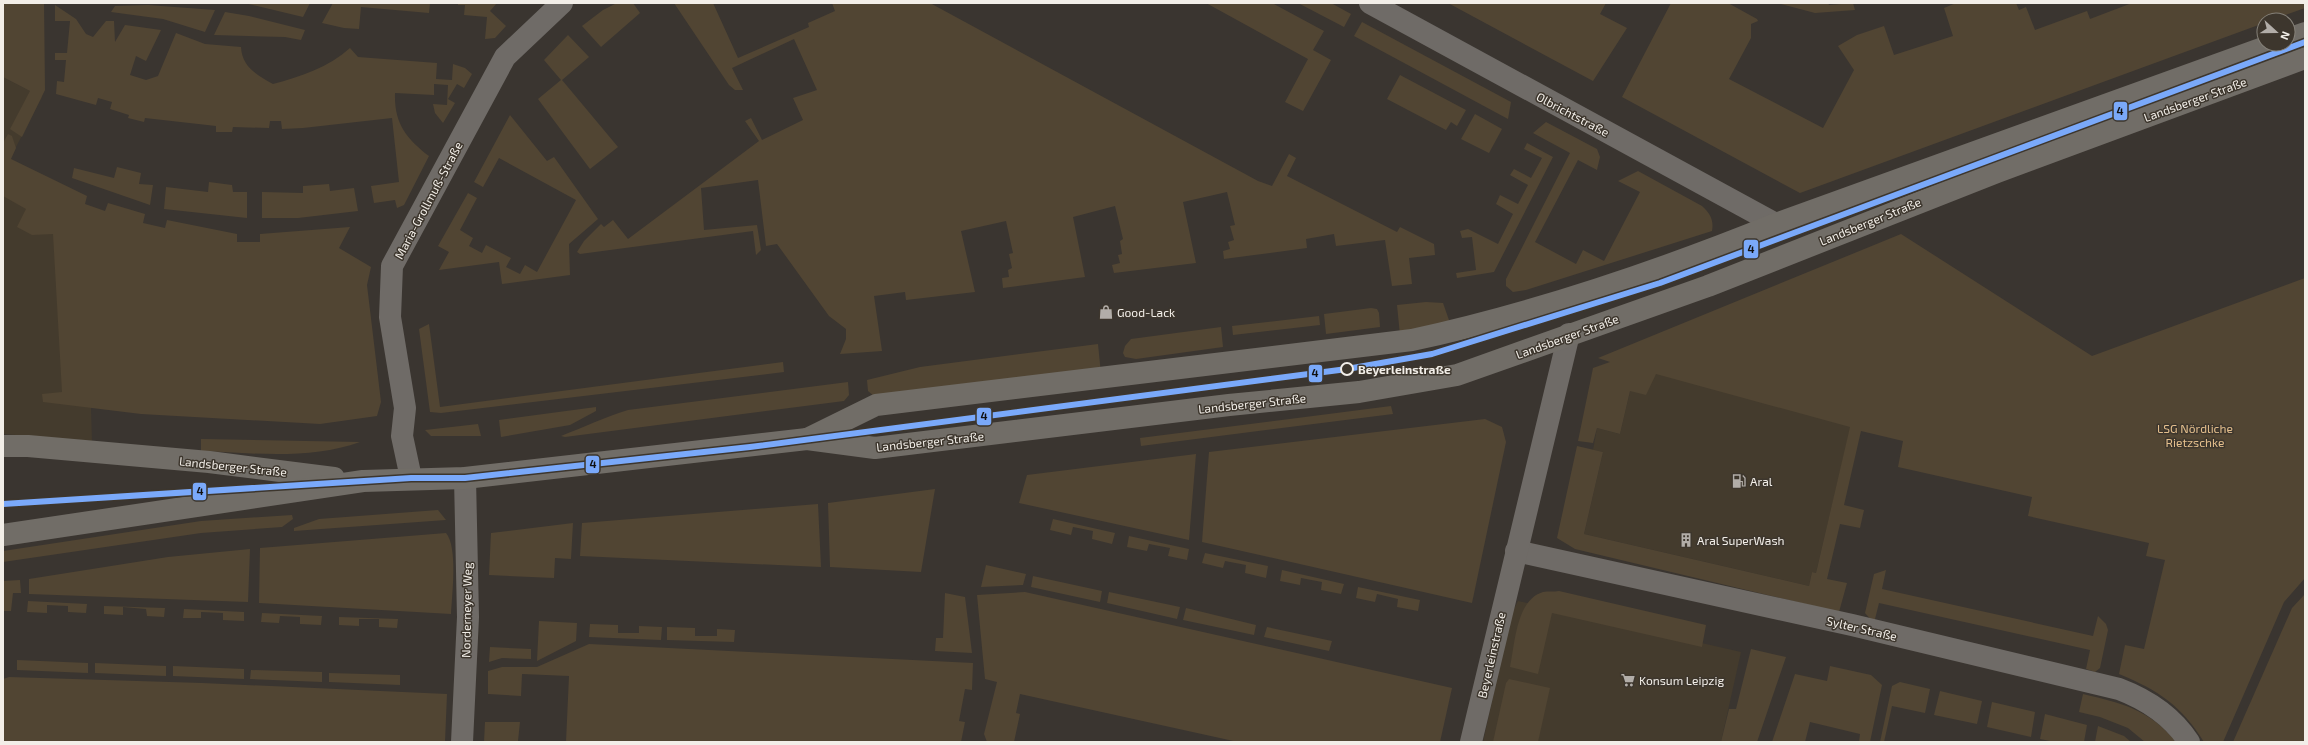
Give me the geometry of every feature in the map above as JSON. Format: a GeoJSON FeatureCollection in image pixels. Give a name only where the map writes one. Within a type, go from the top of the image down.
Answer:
{"type":"FeatureCollection","features":[{"type":"Feature","properties":{"kind":"street","name":"Maria-Grollmuß-Straße"},"geometry":{"type":"LineString","coordinates":[[411,478],[402,436],[405,408],[390,316],[392,266],[505,57],[562,3]]}},
{"type":"Feature","properties":{"kind":"street","name":"Olbrichtstraße"},"geometry":{"type":"LineString","coordinates":[[1370,3],[1776,224]]}},
{"type":"Feature","properties":{"kind":"street","name":"Landsberger Straße"},"geometry":{"type":"LineString","coordinates":[[807,439],[876,405],[1412,340],[1468,328],[1548,307],[1700,254],[1776,224],[2256,51]]}},
{"type":"Feature","properties":{"kind":"street","name":"Landsberger Straße"},"geometry":{"type":"LineString","coordinates":[[807,439],[875,448],[1229,405],[1359,392],[1457,375],[1569,334],[1708,286],[1901,208],[2305,58]]}},
{"type":"Feature","properties":{"kind":"street","name":"Beyerleinstraße"},"geometry":{"type":"LineString","coordinates":[[1471,742],[1569,334]]}},
{"type":"Feature","properties":{"kind":"street"},"geometry":{"type":"LineString","coordinates":[[363,481],[411,478],[465,478],[807,439]]}},
{"type":"Feature","properties":{"kind":"street","name":"Landsberger Straße"},"geometry":{"type":"LineString","coordinates":[[3,446],[36,447],[209,462],[363,481]]}},
{"type":"Feature","properties":{"kind":"street","name":"Norderneyer Weg"},"geometry":{"type":"LineString","coordinates":[[462,742],[468,618],[465,478]]}},
{"type":"Feature","properties":{"kind":"street","name":"Landsberger Straße"},"geometry":{"type":"LineString","coordinates":[[3,535],[363,481]]}},
{"type":"Feature","properties":{"kind":"street","name":"Sylter Straße"},"geometry":{"type":"LineString","coordinates":[[1516,551],[1852,625],[2119,689],[2141,698],[2165,714],[2190,742]]}},
{"type":"Feature","properties":{"kind":"shaded area"},"geometry":{"type":"Polygon","coordinates":[[[3,77],[42,97],[3,172],[3,77]]]}},
{"type":"Feature","properties":{"kind":"shaded area"},"geometry":{"type":"Polygon","coordinates":[[[3,184],[86,241],[92,441],[3,434],[3,184]]]}},
{"type":"Feature","properties":{"kind":"shaded area"},"geometry":{"type":"Polygon","coordinates":[[[1660,363],[1860,387],[1816,573],[1812,572],[1809,586],[1584,534],[1603,452],[1593,450],[1597,428],[1620,434],[1630,391],[1660,363]]]}},
{"type":"Feature","properties":{"kind":"shaded area","name":"Konsum Leipzig"},"geometry":{"type":"Polygon","coordinates":[[[1518,601],[1741,652],[1721,742],[1483,742],[1511,615],[1518,601]]]}},
{"type":"Feature","properties":{"kind":"green space"},"geometry":{"type":"Polygon","coordinates":[[[3,3],[44,3],[45,90],[22,137],[10,129],[30,91],[3,77],[3,3]]]}},
{"type":"Feature","properties":{"kind":"green space"},"geometry":{"type":"Polygon","coordinates":[[[244,3],[310,3],[303,17],[244,3]]]}},
{"type":"Feature","properties":{"kind":"green space"},"geometry":{"type":"Polygon","coordinates":[[[333,3],[430,3],[429,13],[361,7],[359,29],[344,28],[322,23],[333,3]]]}},
{"type":"Feature","properties":{"kind":"green space"},"geometry":{"type":"Polygon","coordinates":[[[458,3],[497,3],[490,11],[506,26],[495,38],[485,39],[487,17],[464,15],[465,5],[458,5],[458,3]]]}},
{"type":"Feature","properties":{"kind":"green space"},"geometry":{"type":"Polygon","coordinates":[[[617,3],[633,3],[640,13],[601,47],[582,26],[603,10],[617,3]]]}},
{"type":"Feature","properties":{"kind":"green space"},"geometry":{"type":"Polygon","coordinates":[[[674,3],[713,3],[738,58],[809,27],[808,23],[835,11],[832,3],[930,3],[1258,181],[1272,186],[1289,154],[1296,158],[1287,176],[1397,232],[1400,227],[1434,244],[1435,255],[1409,258],[1412,284],[1392,286],[1385,240],[1336,246],[1334,234],[1306,239],[1307,248],[1224,259],[1223,251],[1230,249],[1228,242],[1234,240],[1230,226],[1235,225],[1227,192],[1183,202],[1196,263],[1114,273],[1112,265],[1120,263],[1118,255],[1122,254],[1120,241],[1123,239],[1115,206],[1073,217],[1085,277],[1003,288],[1002,278],[1009,277],[1008,270],[1012,268],[1009,254],[1013,253],[1006,221],[961,231],[975,292],[906,300],[905,292],[874,296],[882,351],[840,354],[846,339],[846,329],[829,316],[777,244],[766,246],[758,180],[701,188],[704,230],[757,225],[761,250],[756,255],[753,231],[580,254],[577,252],[584,241],[601,224],[604,227],[613,220],[628,239],[759,141],[745,121],[751,118],[762,140],[803,120],[793,98],[817,90],[794,39],[732,68],[743,90],[735,90],[729,85],[674,3]]]}},
{"type":"Feature","properties":{"kind":"green space"},"geometry":{"type":"Polygon","coordinates":[[[1206,3],[1272,3],[1324,31],[1313,50],[1331,60],[1303,111],[1285,102],[1308,59],[1206,3]]]}},
{"type":"Feature","properties":{"kind":"green space"},"geometry":{"type":"Polygon","coordinates":[[[1298,3],[1331,3],[1351,14],[1344,27],[1298,3]]]}},
{"type":"Feature","properties":{"kind":"green space"},"geometry":{"type":"Polygon","coordinates":[[[1448,3],[1606,3],[1600,14],[1627,28],[1593,81],[1448,3]]]}},
{"type":"Feature","properties":{"kind":"green space"},"geometry":{"type":"Polygon","coordinates":[[[1671,3],[1728,3],[1757,19],[1758,21],[1751,24],[1751,38],[1729,79],[1823,128],[1854,70],[1838,46],[1857,35],[1884,26],[1894,55],[1953,36],[1944,8],[1956,3],[2016,3],[2019,10],[2026,7],[2035,30],[2087,11],[2090,19],[2132,3],[2305,3],[2305,8],[2294,12],[2256,12],[2256,26],[1800,193],[1622,97],[1671,3]]]}},
{"type":"Feature","properties":{"kind":"green space"},"geometry":{"type":"Polygon","coordinates":[[[1777,3],[1828,3],[1829,5],[1853,3],[1855,10],[1815,13],[1777,3]]]}},
{"type":"Feature","properties":{"kind":"green space"},"geometry":{"type":"Polygon","coordinates":[[[55,5],[76,19],[86,34],[93,37],[106,21],[114,21],[115,42],[125,25],[161,30],[146,61],[136,56],[130,75],[146,80],[158,76],[176,33],[205,44],[241,47],[244,60],[251,70],[273,84],[324,66],[342,55],[350,48],[358,57],[437,63],[436,79],[452,80],[453,64],[465,68],[472,74],[464,88],[457,84],[448,99],[455,103],[443,123],[435,113],[433,104],[447,105],[448,85],[434,84],[434,95],[395,93],[397,113],[403,129],[414,143],[429,156],[404,205],[397,208],[395,200],[374,203],[371,186],[399,182],[392,118],[282,129],[281,121],[270,121],[269,128],[233,127],[232,132],[216,132],[216,126],[145,118],[144,122],[128,118],[129,115],[110,109],[112,102],[98,98],[96,105],[56,94],[57,81],[64,82],[66,60],[55,60],[55,53],[67,53],[70,21],[55,21],[55,5]]]}},
{"type":"Feature","properties":{"kind":"green space"},"geometry":{"type":"Polygon","coordinates":[[[148,5],[215,10],[205,32],[163,19],[111,12],[115,6],[148,5]]]}},
{"type":"Feature","properties":{"kind":"green space"},"geometry":{"type":"Polygon","coordinates":[[[225,12],[249,16],[305,30],[301,40],[285,37],[214,35],[225,12]]]}},
{"type":"Feature","properties":{"kind":"green space"},"geometry":{"type":"Polygon","coordinates":[[[1362,22],[1511,102],[1508,119],[1354,36],[1362,22]]]}},
{"type":"Feature","properties":{"kind":"green space"},"geometry":{"type":"Polygon","coordinates":[[[568,35],[589,57],[562,80],[618,147],[590,169],[538,99],[561,80],[544,60],[568,35]]]}},
{"type":"Feature","properties":{"kind":"green space"},"geometry":{"type":"Polygon","coordinates":[[[1400,75],[1466,110],[1457,126],[1451,122],[1446,130],[1387,99],[1400,75]]]}},
{"type":"Feature","properties":{"kind":"green space"},"geometry":{"type":"Polygon","coordinates":[[[1475,114],[1502,129],[1489,153],[1461,139],[1475,114]]]}},
{"type":"Feature","properties":{"kind":"green space"},"geometry":{"type":"Polygon","coordinates":[[[510,115],[547,161],[554,157],[598,219],[569,244],[570,275],[502,284],[499,262],[439,270],[449,252],[438,246],[468,193],[477,198],[460,230],[473,238],[469,246],[482,253],[486,245],[511,258],[506,267],[520,274],[525,265],[537,272],[576,200],[499,158],[483,187],[474,182],[510,115]]]}},
{"type":"Feature","properties":{"kind":"green space"},"geometry":{"type":"Polygon","coordinates":[[[1546,122],[1597,149],[1600,157],[1597,170],[1578,160],[1535,242],[1576,264],[1583,250],[1604,261],[1640,192],[1618,181],[1638,171],[1702,206],[1711,217],[1712,231],[1526,290],[1513,292],[1506,286],[1506,279],[1570,153],[1533,133],[1546,122]]]}},
{"type":"Feature","properties":{"kind":"green space"},"geometry":{"type":"Polygon","coordinates":[[[8,134],[12,136],[16,148],[11,159],[87,196],[85,204],[105,211],[108,203],[145,214],[143,223],[165,228],[167,220],[237,234],[237,242],[260,242],[260,234],[350,227],[339,248],[371,267],[367,285],[381,402],[377,416],[320,424],[141,414],[43,402],[42,394],[62,392],[53,234],[32,235],[17,227],[26,209],[3,196],[3,143],[8,134]]]}},
{"type":"Feature","properties":{"kind":"green space"},"geometry":{"type":"Polygon","coordinates":[[[1527,143],[1553,157],[1494,272],[1457,278],[1456,273],[1476,270],[1472,237],[1462,238],[1460,231],[1468,229],[1498,244],[1513,214],[1496,204],[1500,195],[1518,204],[1528,185],[1510,175],[1514,169],[1531,178],[1542,158],[1524,149],[1527,143]]]}},
{"type":"Feature","properties":{"kind":"green space"},"geometry":{"type":"Polygon","coordinates":[[[117,167],[141,173],[139,184],[153,185],[150,205],[72,178],[74,168],[114,178],[117,167]]]}},
{"type":"Feature","properties":{"kind":"green space"},"geometry":{"type":"Polygon","coordinates":[[[209,182],[232,185],[233,192],[247,192],[247,218],[164,209],[166,187],[208,192],[209,182]]]}},
{"type":"Feature","properties":{"kind":"green space"},"geometry":{"type":"Polygon","coordinates":[[[329,184],[330,191],[354,188],[358,211],[298,218],[262,218],[262,192],[303,193],[303,186],[329,184]]]}},
{"type":"Feature","properties":{"kind":"green space","name":"LSG Nördliche Rietzschke"},"geometry":{"type":"Polygon","coordinates":[[[1901,234],[2092,356],[2305,278],[2305,578],[2284,602],[2223,742],[2204,742],[2187,718],[2168,700],[2146,686],[2119,674],[2125,645],[2144,649],[2165,560],[2146,556],[2149,543],[2028,516],[2032,497],[1898,467],[1903,441],[1861,431],[1844,505],[1864,510],[1860,528],[1840,524],[1827,579],[1847,583],[1839,612],[1575,549],[1557,538],[1577,446],[1603,452],[1584,534],[1809,586],[1812,572],[1816,573],[1850,427],[1656,374],[1646,395],[1630,391],[1620,434],[1597,428],[1593,443],[1578,441],[1593,368],[1610,362],[1598,358],[1901,234]]]}},
{"type":"Feature","properties":{"kind":"green space"},"geometry":{"type":"Polygon","coordinates":[[[1426,302],[1443,303],[1450,323],[1400,335],[1397,305],[1426,302]]]}},
{"type":"Feature","properties":{"kind":"green space"},"geometry":{"type":"Polygon","coordinates":[[[1371,308],[1377,309],[1379,313],[1380,327],[1326,334],[1324,314],[1371,308]]]}},
{"type":"Feature","properties":{"kind":"green space"},"geometry":{"type":"Polygon","coordinates":[[[1319,316],[1320,325],[1233,335],[1232,326],[1319,316]]]}},
{"type":"Feature","properties":{"kind":"green space"},"geometry":{"type":"Polygon","coordinates":[[[429,324],[440,407],[783,362],[784,372],[441,413],[430,412],[419,329],[429,324]]]}},
{"type":"Feature","properties":{"kind":"green space"},"geometry":{"type":"Polygon","coordinates":[[[1221,327],[1223,347],[1136,359],[1125,357],[1123,353],[1125,346],[1131,339],[1221,327]]]}},
{"type":"Feature","properties":{"kind":"green space"},"geometry":{"type":"Polygon","coordinates":[[[1098,344],[1101,374],[875,397],[868,391],[867,380],[920,367],[1098,344]]]}},
{"type":"Feature","properties":{"kind":"green space"},"geometry":{"type":"Polygon","coordinates":[[[848,382],[849,395],[844,401],[565,437],[561,436],[628,410],[848,382]]]}},
{"type":"Feature","properties":{"kind":"green space"},"geometry":{"type":"Polygon","coordinates":[[[1391,406],[1393,414],[1141,446],[1140,438],[1391,406]]]}},
{"type":"Feature","properties":{"kind":"green space"},"geometry":{"type":"Polygon","coordinates":[[[596,407],[596,411],[570,425],[501,437],[499,420],[596,407]]]}},
{"type":"Feature","properties":{"kind":"green space"},"geometry":{"type":"Polygon","coordinates":[[[1485,419],[1502,427],[1506,442],[1472,603],[1202,542],[1209,452],[1485,419]]]}},
{"type":"Feature","properties":{"kind":"green space"},"geometry":{"type":"Polygon","coordinates":[[[478,424],[481,436],[431,436],[425,430],[478,424]]]}},
{"type":"Feature","properties":{"kind":"green space"},"geometry":{"type":"Polygon","coordinates":[[[201,439],[360,442],[341,448],[322,451],[261,454],[201,451],[201,439]]]}},
{"type":"Feature","properties":{"kind":"green space"},"geometry":{"type":"Polygon","coordinates":[[[1196,454],[1189,540],[1019,503],[1027,475],[1196,454]]]}},
{"type":"Feature","properties":{"kind":"green space"},"geometry":{"type":"Polygon","coordinates":[[[935,489],[921,572],[830,567],[828,503],[935,489]]]}},
{"type":"Feature","properties":{"kind":"green space"},"geometry":{"type":"Polygon","coordinates":[[[818,504],[821,567],[580,556],[582,523],[818,504]]]}},
{"type":"Feature","properties":{"kind":"green space"},"geometry":{"type":"Polygon","coordinates":[[[438,510],[446,520],[294,531],[294,528],[319,519],[438,510]]]}},
{"type":"Feature","properties":{"kind":"green space"},"geometry":{"type":"Polygon","coordinates":[[[292,515],[293,519],[282,527],[201,533],[3,562],[3,551],[201,521],[292,515]]]}},
{"type":"Feature","properties":{"kind":"green space"},"geometry":{"type":"Polygon","coordinates":[[[1053,519],[1115,533],[1112,544],[1092,539],[1093,531],[1073,527],[1071,535],[1050,530],[1053,519]]]}},
{"type":"Feature","properties":{"kind":"green space"},"geometry":{"type":"Polygon","coordinates":[[[573,523],[571,559],[555,558],[554,578],[489,575],[491,533],[573,523]]]}},
{"type":"Feature","properties":{"kind":"green space"},"geometry":{"type":"Polygon","coordinates":[[[446,533],[450,540],[453,560],[451,614],[259,603],[260,548],[446,533]]]}},
{"type":"Feature","properties":{"kind":"green space"},"geometry":{"type":"Polygon","coordinates":[[[1129,536],[1189,549],[1187,560],[1168,556],[1170,548],[1149,544],[1147,551],[1127,547],[1129,536]]]}},
{"type":"Feature","properties":{"kind":"green space"},"geometry":{"type":"Polygon","coordinates":[[[250,549],[248,602],[29,594],[29,579],[168,557],[250,549]]]}},
{"type":"Feature","properties":{"kind":"green space"},"geometry":{"type":"Polygon","coordinates":[[[1205,553],[1268,566],[1266,578],[1245,573],[1246,565],[1225,561],[1223,568],[1202,563],[1205,553]]]}},
{"type":"Feature","properties":{"kind":"green space"},"geometry":{"type":"Polygon","coordinates":[[[986,565],[1026,574],[1023,585],[981,587],[986,565]]]}},
{"type":"Feature","properties":{"kind":"green space"},"geometry":{"type":"Polygon","coordinates":[[[1282,570],[1344,584],[1341,594],[1321,590],[1322,582],[1301,578],[1300,585],[1280,581],[1282,570]]]}},
{"type":"Feature","properties":{"kind":"green space"},"geometry":{"type":"Polygon","coordinates":[[[1886,570],[1882,589],[2093,636],[2098,616],[2106,624],[2108,630],[2100,668],[2095,672],[2086,669],[2090,650],[1879,603],[1874,623],[1865,613],[1874,574],[1886,570]]]}},
{"type":"Feature","properties":{"kind":"green space"},"geometry":{"type":"Polygon","coordinates":[[[1033,576],[1102,591],[1100,602],[1031,587],[1033,576]]]}},
{"type":"Feature","properties":{"kind":"green space"},"geometry":{"type":"Polygon","coordinates":[[[20,580],[21,593],[13,593],[11,611],[3,611],[3,581],[20,580]]]}},
{"type":"Feature","properties":{"kind":"green space"},"geometry":{"type":"Polygon","coordinates":[[[1358,587],[1420,600],[1418,611],[1397,607],[1398,599],[1377,594],[1375,602],[1356,598],[1358,587]]]}},
{"type":"Feature","properties":{"kind":"green space"},"geometry":{"type":"Polygon","coordinates":[[[1559,591],[1706,625],[1702,647],[1552,613],[1538,674],[1510,667],[1518,624],[1527,604],[1534,597],[1543,592],[1559,591]]]}},
{"type":"Feature","properties":{"kind":"green space"},"geometry":{"type":"Polygon","coordinates":[[[1025,592],[1452,688],[1440,742],[1238,742],[1020,694],[1016,713],[1020,714],[1014,742],[987,742],[984,734],[997,682],[985,679],[977,595],[1025,592]]]}},
{"type":"Feature","properties":{"kind":"green space"},"geometry":{"type":"Polygon","coordinates":[[[1109,592],[1180,607],[1177,619],[1107,603],[1109,592]]]}},
{"type":"Feature","properties":{"kind":"green space"},"geometry":{"type":"Polygon","coordinates":[[[945,593],[965,597],[972,653],[935,651],[936,638],[943,638],[945,593]]]}},
{"type":"Feature","properties":{"kind":"green space"},"geometry":{"type":"Polygon","coordinates":[[[2305,594],[2305,742],[2233,742],[2292,608],[2305,594]]]}},
{"type":"Feature","properties":{"kind":"green space"},"geometry":{"type":"Polygon","coordinates":[[[28,601],[87,604],[86,613],[68,612],[68,606],[47,605],[47,613],[27,612],[28,601]]]}},
{"type":"Feature","properties":{"kind":"green space"},"geometry":{"type":"Polygon","coordinates":[[[104,606],[165,608],[164,617],[147,616],[146,609],[123,607],[123,615],[104,614],[104,606]]]}},
{"type":"Feature","properties":{"kind":"green space"},"geometry":{"type":"Polygon","coordinates":[[[1186,608],[1256,625],[1254,635],[1183,620],[1186,608]]]}},
{"type":"Feature","properties":{"kind":"green space"},"geometry":{"type":"Polygon","coordinates":[[[184,609],[244,612],[244,621],[223,620],[223,613],[201,612],[201,618],[183,618],[184,609]]]}},
{"type":"Feature","properties":{"kind":"green space"},"geometry":{"type":"Polygon","coordinates":[[[262,613],[322,616],[321,625],[300,624],[300,617],[280,616],[279,623],[261,622],[262,613]]]}},
{"type":"Feature","properties":{"kind":"green space"},"geometry":{"type":"Polygon","coordinates":[[[339,617],[398,619],[397,628],[379,627],[379,619],[359,619],[359,626],[339,625],[339,617]]]}},
{"type":"Feature","properties":{"kind":"green space"},"geometry":{"type":"Polygon","coordinates":[[[539,621],[577,623],[576,641],[537,661],[539,621]]]}},
{"type":"Feature","properties":{"kind":"green space"},"geometry":{"type":"Polygon","coordinates":[[[590,624],[618,625],[618,633],[639,633],[639,626],[662,627],[661,640],[589,637],[590,624]]]}},
{"type":"Feature","properties":{"kind":"green space"},"geometry":{"type":"Polygon","coordinates":[[[667,627],[695,628],[695,636],[717,636],[717,629],[735,630],[734,642],[667,640],[667,627]]]}},
{"type":"Feature","properties":{"kind":"green space"},"geometry":{"type":"Polygon","coordinates":[[[1267,627],[1332,641],[1329,651],[1264,637],[1267,627]]]}},
{"type":"Feature","properties":{"kind":"green space"},"geometry":{"type":"Polygon","coordinates":[[[589,644],[973,663],[972,690],[965,689],[959,721],[965,722],[961,742],[566,742],[569,676],[522,674],[521,696],[488,694],[488,671],[502,667],[537,667],[589,644]]]}},
{"type":"Feature","properties":{"kind":"green space"},"geometry":{"type":"Polygon","coordinates":[[[490,647],[531,649],[531,659],[502,658],[489,662],[490,647]]]}},
{"type":"Feature","properties":{"kind":"green space"},"geometry":{"type":"Polygon","coordinates":[[[1751,649],[1786,657],[1757,742],[1721,742],[1729,709],[1736,709],[1751,649]]]}},
{"type":"Feature","properties":{"kind":"green space"},"geometry":{"type":"Polygon","coordinates":[[[17,660],[88,663],[88,673],[17,670],[17,660]]]}},
{"type":"Feature","properties":{"kind":"green space"},"geometry":{"type":"Polygon","coordinates":[[[95,663],[166,666],[166,676],[95,673],[95,663]]]}},
{"type":"Feature","properties":{"kind":"green space"},"geometry":{"type":"Polygon","coordinates":[[[173,666],[244,669],[244,679],[173,676],[173,666]]]}},
{"type":"Feature","properties":{"kind":"green space"},"geometry":{"type":"Polygon","coordinates":[[[1830,666],[1871,675],[1882,685],[1870,742],[1859,742],[1860,734],[1810,722],[1805,742],[1772,742],[1795,674],[1827,681],[1830,666]]]}},
{"type":"Feature","properties":{"kind":"green space"},"geometry":{"type":"Polygon","coordinates":[[[251,670],[322,672],[322,682],[250,679],[251,670]]]}},
{"type":"Feature","properties":{"kind":"green space"},"geometry":{"type":"Polygon","coordinates":[[[329,673],[400,675],[400,685],[329,682],[329,673]]]}},
{"type":"Feature","properties":{"kind":"green space"},"geometry":{"type":"Polygon","coordinates":[[[9,677],[202,683],[447,694],[445,742],[3,742],[3,679],[9,677]]]}},
{"type":"Feature","properties":{"kind":"green space"},"geometry":{"type":"Polygon","coordinates":[[[1509,679],[1550,688],[1538,742],[1493,742],[1506,683],[1509,679]]]}},
{"type":"Feature","properties":{"kind":"green space"},"geometry":{"type":"Polygon","coordinates":[[[1900,682],[1930,689],[1925,713],[1892,706],[1884,742],[1880,742],[1892,686],[1900,682]]]}},
{"type":"Feature","properties":{"kind":"green space"},"geometry":{"type":"Polygon","coordinates":[[[1940,691],[1982,701],[1977,724],[1934,715],[1940,691]]]}},
{"type":"Feature","properties":{"kind":"green space"},"geometry":{"type":"Polygon","coordinates":[[[2083,694],[2122,704],[2134,709],[2155,722],[2176,742],[2145,742],[2128,728],[2100,717],[2079,712],[2083,694]]]}},
{"type":"Feature","properties":{"kind":"green space"},"geometry":{"type":"Polygon","coordinates":[[[1992,702],[2035,712],[2031,737],[1987,727],[1992,702]]]}},
{"type":"Feature","properties":{"kind":"green space"},"geometry":{"type":"Polygon","coordinates":[[[2045,714],[2087,725],[2084,742],[2055,742],[2040,739],[2045,714]]]}},
{"type":"Feature","properties":{"kind":"green space"},"geometry":{"type":"Polygon","coordinates":[[[485,722],[520,722],[518,741],[546,742],[484,742],[485,722]]]}},
{"type":"Feature","properties":{"kind":"green space"},"geometry":{"type":"Polygon","coordinates":[[[2098,726],[2124,736],[2131,742],[2095,742],[2098,726]]]}},
{"type":"Feature","properties":{"kind":"transit line","name":"4"},"geometry":{"type":"LineString","coordinates":[[3,504],[411,478],[465,478],[750,447],[1347,369],[1432,354],[1660,283],[2305,42]]}},
{"type":"Feature","properties":{"kind":"place","name":"Good-Lack"},"geometry":{"type":"Point","coordinates":[1106,312]}},
{"type":"Feature","properties":{"kind":"place","name":"Beyerleinstraße"},"geometry":{"type":"Point","coordinates":[1347,369]}},
{"type":"Feature","properties":{"kind":"place","name":"Aral"},"geometry":{"type":"Point","coordinates":[1739,481]}},
{"type":"Feature","properties":{"kind":"place","name":"Aral SuperWash"},"geometry":{"type":"Point","coordinates":[1686,540]}},
{"type":"Feature","properties":{"kind":"place","name":"Konsum Leipzig"},"geometry":{"type":"Point","coordinates":[1628,680]}}]}
